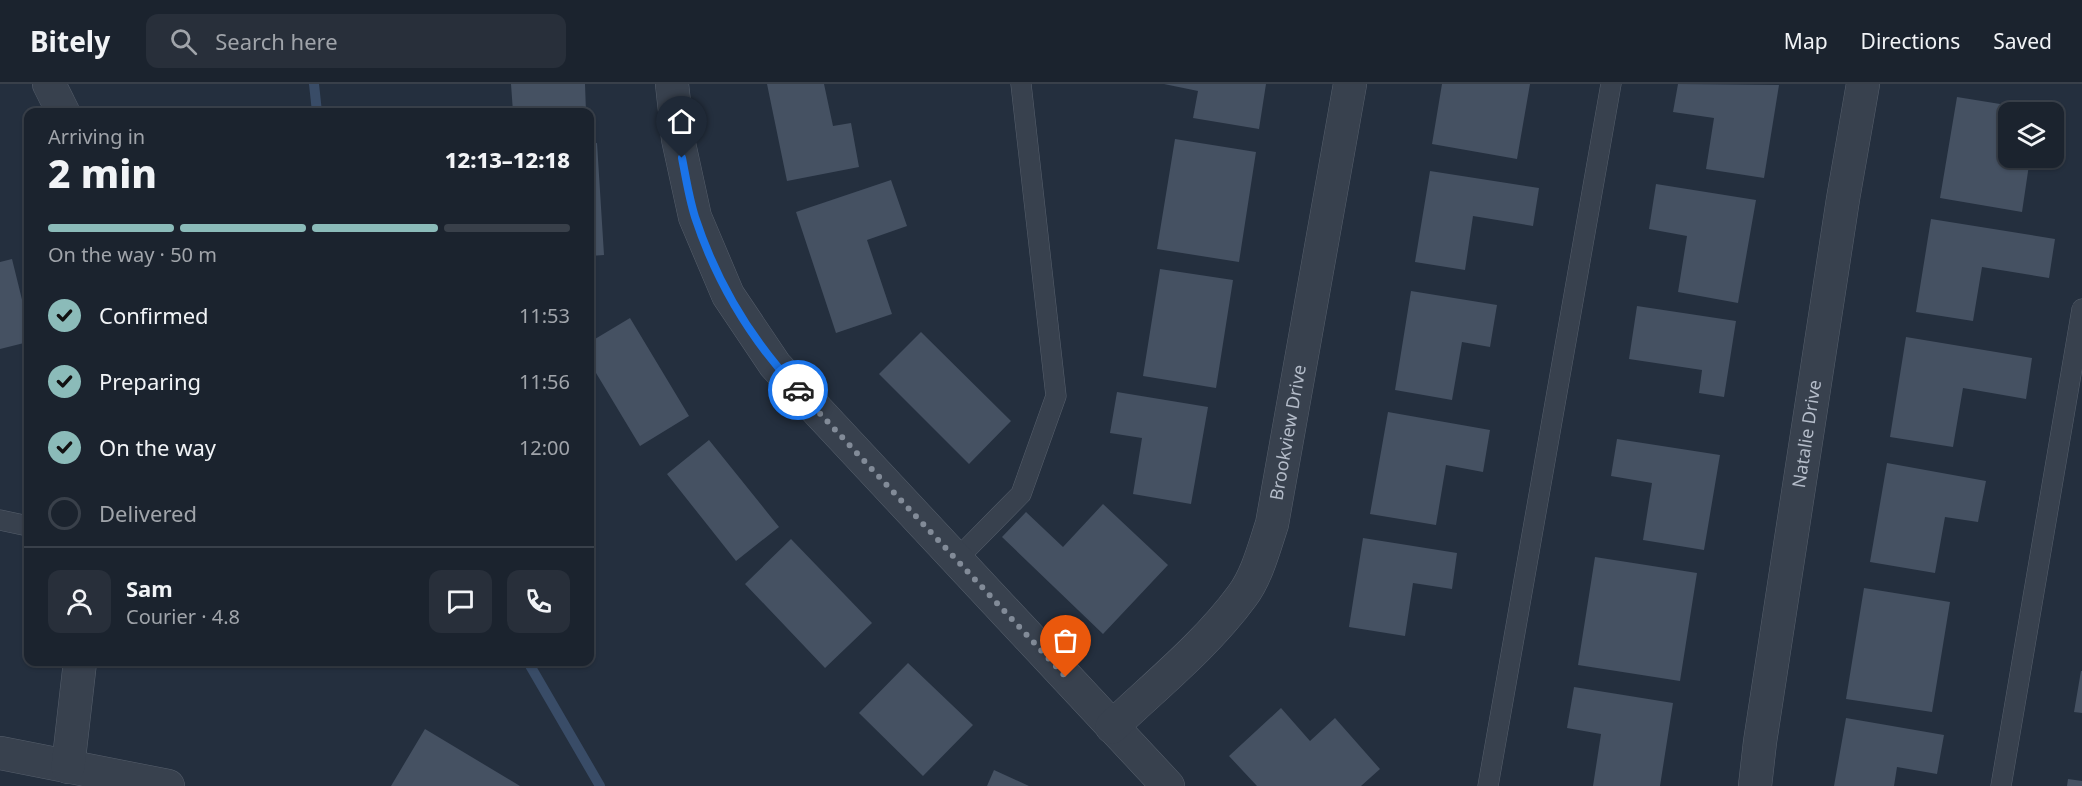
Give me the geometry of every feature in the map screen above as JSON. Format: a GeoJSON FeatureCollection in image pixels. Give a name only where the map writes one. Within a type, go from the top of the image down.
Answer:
{"type":"FeatureCollection","features":[{"type":"Feature","properties":{"kind":"street"},"geometry":{"type":"LineString","coordinates":[[49,84],[61,108]]}},
{"type":"Feature","properties":{"kind":"street"},"geometry":{"type":"LineString","coordinates":[[672,84],[678,139],[695,217],[728,295],[775,365],[1168,786]]}},
{"type":"Feature","properties":{"kind":"street","name":"Brookview Drive"},"geometry":{"type":"LineString","coordinates":[[1112,727],[1204,640],[1243,595],[1257,568],[1272,524],[1350,84]]}},
{"type":"Feature","properties":{"kind":"street","name":"Natalie Drive"},"geometry":{"type":"LineString","coordinates":[[1755,786],[1863,84]]}},
{"type":"Feature","properties":{"kind":"street"},"geometry":{"type":"LineString","coordinates":[[68,767],[80,666]]}},
{"type":"Feature","properties":{"kind":"street"},"geometry":{"type":"LineString","coordinates":[[0,753],[168,786]]}},
{"type":"Feature","properties":{"kind":"lane"},"geometry":{"type":"LineString","coordinates":[[956,560],[1021,494],[1056,396],[1021,84]]}},
{"type":"Feature","properties":{"kind":"lane"},"geometry":{"type":"LineString","coordinates":[[1488,786],[1611,84]]}},
{"type":"Feature","properties":{"kind":"lane"},"geometry":{"type":"LineString","coordinates":[[2001,786],[2082,309]]}},
{"type":"Feature","properties":{"kind":"lane"},"geometry":{"type":"LineString","coordinates":[[0,520],[24,525]]}},
{"type":"Feature","properties":{"kind":"building"},"geometry":{"type":"Polygon","coordinates":[[[511,84],[585,84],[586,108],[513,108],[511,84]]]}},
{"type":"Feature","properties":{"kind":"building"},"geometry":{"type":"Polygon","coordinates":[[[767,84],[824,84],[833,126],[851,123],[859,167],[787,181],[767,84]]]}},
{"type":"Feature","properties":{"kind":"building"},"geometry":{"type":"Polygon","coordinates":[[[1164,84],[1266,84],[1259,129],[1193,118],[1198,91],[1164,84]]]}},
{"type":"Feature","properties":{"kind":"building"},"geometry":{"type":"Polygon","coordinates":[[[1442,84],[1530,84],[1517,159],[1432,144],[1442,84]]]}},
{"type":"Feature","properties":{"kind":"building"},"geometry":{"type":"Polygon","coordinates":[[[1678,84],[1779,85],[1764,178],[1706,169],[1714,118],[1673,112],[1678,84]]]}},
{"type":"Feature","properties":{"kind":"building"},"geometry":{"type":"Polygon","coordinates":[[[1957,97],[1998,104],[1998,168],[2029,168],[2022,212],[1940,198],[1957,97]]]}},
{"type":"Feature","properties":{"kind":"building"},"geometry":{"type":"Polygon","coordinates":[[[1175,139],[1256,152],[1239,262],[1157,249],[1175,139]]]}},
{"type":"Feature","properties":{"kind":"building"},"geometry":{"type":"Polygon","coordinates":[[[594,143],[597,143],[604,255],[594,256],[594,143]]]}},
{"type":"Feature","properties":{"kind":"building"},"geometry":{"type":"Polygon","coordinates":[[[1430,171],[1539,188],[1533,226],[1473,216],[1465,270],[1415,262],[1430,171]]]}},
{"type":"Feature","properties":{"kind":"building"},"geometry":{"type":"Polygon","coordinates":[[[891,180],[907,226],[867,240],[892,314],[836,333],[796,212],[891,180]]]}},
{"type":"Feature","properties":{"kind":"building"},"geometry":{"type":"Polygon","coordinates":[[[1656,184],[1756,200],[1738,303],[1678,292],[1687,236],[1649,229],[1656,184]]]}},
{"type":"Feature","properties":{"kind":"building"},"geometry":{"type":"Polygon","coordinates":[[[1931,219],[2055,239],[2049,278],[1982,267],[1973,321],[1916,312],[1931,219]]]}},
{"type":"Feature","properties":{"kind":"building"},"geometry":{"type":"Polygon","coordinates":[[[12,259],[24,308],[24,343],[0,349],[0,262],[12,259]]]}},
{"type":"Feature","properties":{"kind":"building"},"geometry":{"type":"Polygon","coordinates":[[[1160,269],[1233,280],[1216,388],[1143,376],[1160,269]]]}},
{"type":"Feature","properties":{"kind":"building"},"geometry":{"type":"Polygon","coordinates":[[[1411,291],[1497,305],[1490,347],[1462,342],[1452,400],[1395,390],[1411,291]]]}},
{"type":"Feature","properties":{"kind":"building"},"geometry":{"type":"Polygon","coordinates":[[[1637,306],[1736,321],[1724,397],[1699,393],[1702,370],[1629,359],[1637,306]]]}},
{"type":"Feature","properties":{"kind":"building"},"geometry":{"type":"Polygon","coordinates":[[[630,318],[689,416],[640,446],[594,370],[594,340],[630,318]]]}},
{"type":"Feature","properties":{"kind":"building"},"geometry":{"type":"Polygon","coordinates":[[[921,332],[1011,421],[969,464],[879,374],[921,332]]]}},
{"type":"Feature","properties":{"kind":"building"},"geometry":{"type":"Polygon","coordinates":[[[1906,337],[2032,358],[2026,399],[1963,388],[1953,447],[1890,437],[1906,337]]]}},
{"type":"Feature","properties":{"kind":"building"},"geometry":{"type":"Polygon","coordinates":[[[1117,392],[1208,407],[1191,504],[1133,494],[1142,438],[1110,433],[1117,392]]]}},
{"type":"Feature","properties":{"kind":"building"},"geometry":{"type":"Polygon","coordinates":[[[1388,412],[1490,430],[1483,472],[1446,465],[1436,525],[1370,514],[1388,412]]]}},
{"type":"Feature","properties":{"kind":"building"},"geometry":{"type":"Polygon","coordinates":[[[1617,439],[1720,455],[1704,550],[1643,540],[1652,483],[1611,476],[1617,439]]]}},
{"type":"Feature","properties":{"kind":"building"},"geometry":{"type":"Polygon","coordinates":[[[709,440],[779,527],[736,561],[667,474],[709,440]]]}},
{"type":"Feature","properties":{"kind":"building"},"geometry":{"type":"Polygon","coordinates":[[[1887,463],[1986,481],[1978,522],[1945,517],[1935,573],[1870,562],[1887,463]]]}},
{"type":"Feature","properties":{"kind":"building"},"geometry":{"type":"Polygon","coordinates":[[[1103,504],[1168,565],[1103,634],[1002,537],[1026,512],[1063,547],[1103,504]]]}},
{"type":"Feature","properties":{"kind":"building"},"geometry":{"type":"Polygon","coordinates":[[[1363,538],[1457,553],[1452,589],[1413,583],[1405,636],[1349,627],[1363,538]]]}},
{"type":"Feature","properties":{"kind":"building"},"geometry":{"type":"Polygon","coordinates":[[[791,539],[872,623],[825,668],[745,584],[791,539]]]}},
{"type":"Feature","properties":{"kind":"building"},"geometry":{"type":"Polygon","coordinates":[[[1595,557],[1697,573],[1680,681],[1578,665],[1595,557]]]}},
{"type":"Feature","properties":{"kind":"building"},"geometry":{"type":"Polygon","coordinates":[[[1864,588],[1950,602],[1932,712],[1846,699],[1864,588]]]}},
{"type":"Feature","properties":{"kind":"building"},"geometry":{"type":"Polygon","coordinates":[[[908,663],[973,725],[923,776],[859,713],[908,663]]]}},
{"type":"Feature","properties":{"kind":"building"},"geometry":{"type":"Polygon","coordinates":[[[2082,671],[2082,713],[2074,712],[2082,671]]]}},
{"type":"Feature","properties":{"kind":"building"},"geometry":{"type":"Polygon","coordinates":[[[1574,687],[1673,703],[1660,786],[1593,786],[1601,734],[1567,728],[1574,687]]]}},
{"type":"Feature","properties":{"kind":"building"},"geometry":{"type":"Polygon","coordinates":[[[1281,708],[1310,741],[1335,718],[1380,769],[1361,786],[1257,786],[1229,756],[1281,708]]]}},
{"type":"Feature","properties":{"kind":"building"},"geometry":{"type":"Polygon","coordinates":[[[1846,718],[1944,735],[1937,774],[1897,767],[1894,786],[1834,786],[1846,718]]]}},
{"type":"Feature","properties":{"kind":"building"},"geometry":{"type":"Polygon","coordinates":[[[425,729],[520,786],[391,786],[425,729]]]}},
{"type":"Feature","properties":{"kind":"building"},"geometry":{"type":"Polygon","coordinates":[[[994,770],[1029,786],[987,786],[994,770]]]}},
{"type":"Feature","properties":{"kind":"building"},"geometry":{"type":"Polygon","coordinates":[[[2068,779],[2082,781],[2082,786],[2067,786],[2068,779]]]}},
{"type":"Feature","properties":{"kind":"waterway"},"geometry":{"type":"LineString","coordinates":[[314,84],[317,108]]}},
{"type":"Feature","properties":{"kind":"waterway"},"geometry":{"type":"LineString","coordinates":[[530,666],[600,786]]}},
{"type":"Feature","properties":{"kind":"way so far"},"geometry":{"type":"LineString","coordinates":[[798,390],[1066,677]]}},
{"type":"Feature","properties":{"kind":"route"},"geometry":{"type":"LineString","coordinates":[[682,158],[695,217],[728,295],[775,365],[798,390]]}}]}
